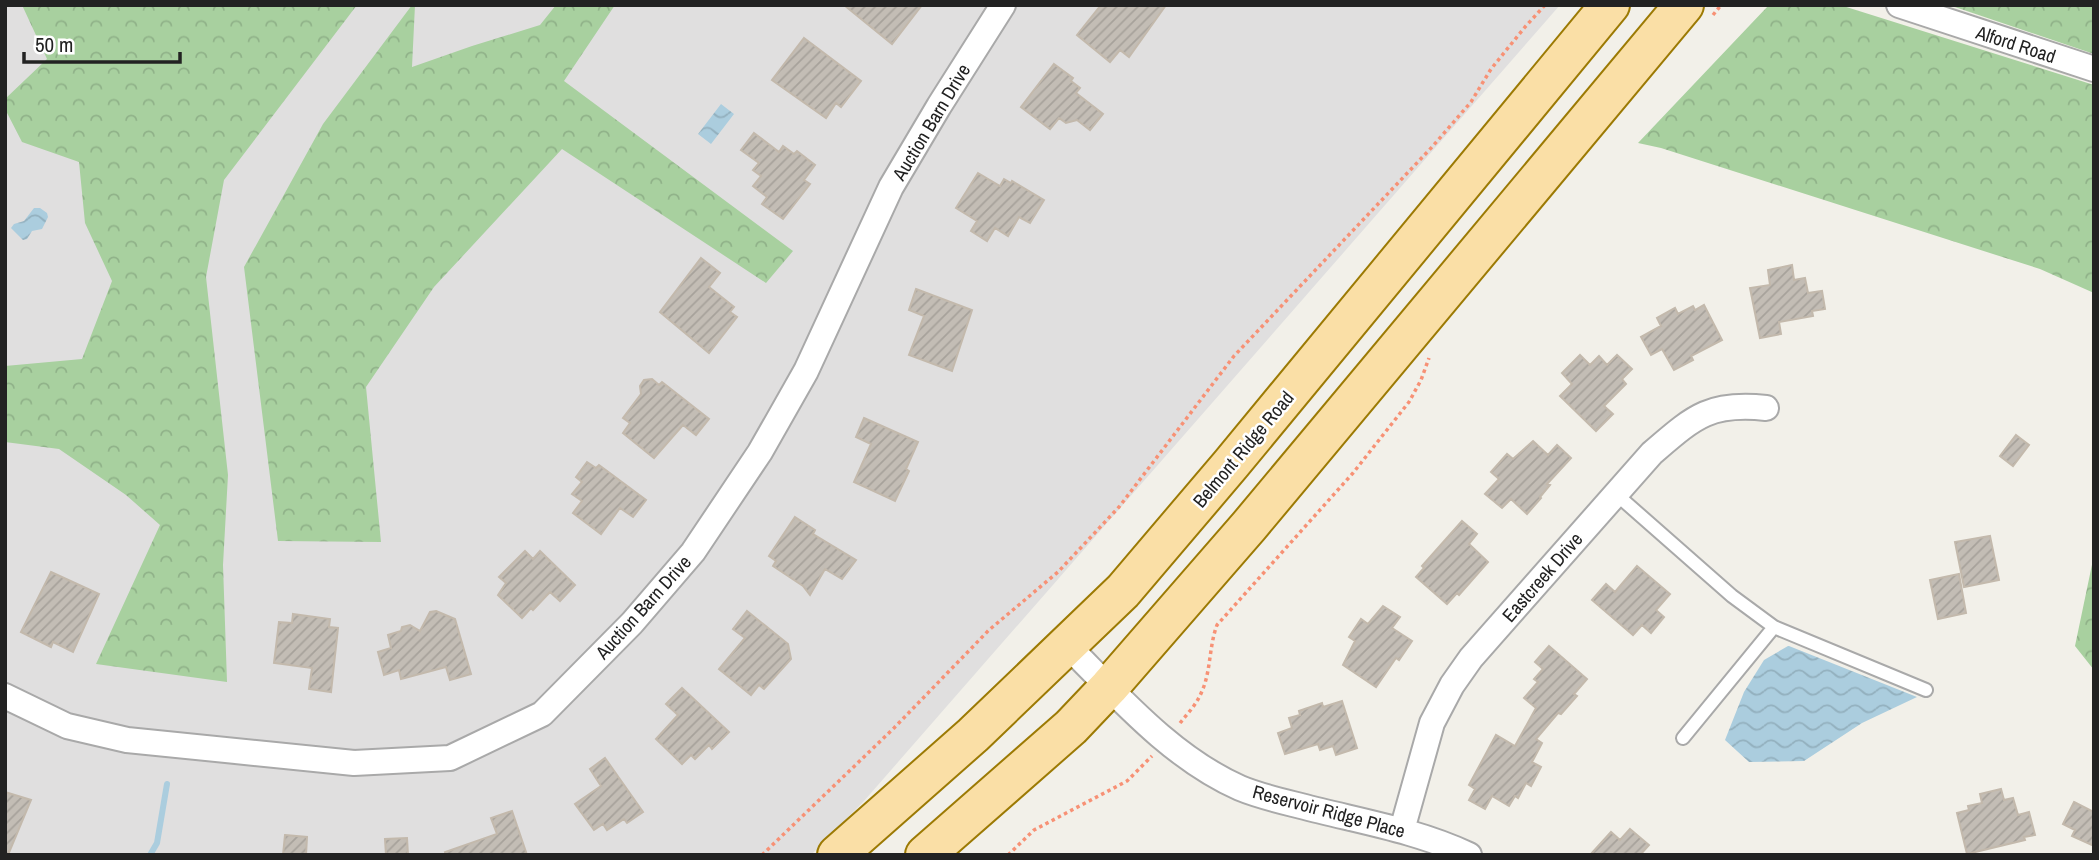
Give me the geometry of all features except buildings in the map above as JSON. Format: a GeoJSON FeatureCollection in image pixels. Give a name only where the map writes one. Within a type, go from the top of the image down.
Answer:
{"type":"FeatureCollection","features":[{"type":"Feature","properties":{"kind":"main road","name":"Belmont Ridge Road"},"geometry":{"type":"LineString","coordinates":[[837,855],[973,735],[1123,591],[1610,5]]}},
{"type":"Feature","properties":{"kind":"main road"},"geometry":{"type":"LineString","coordinates":[[925,855],[1071,727],[1110,687],[1698,10]]}},
{"type":"Feature","properties":{"kind":"street","name":"Auction Barn Drive"},"geometry":{"type":"LineString","coordinates":[[5,696],[67,726],[127,740],[354,763],[450,758],[542,714],[632,623],[692,552],[760,452],[806,372],[891,187],[1003,5]]}},
{"type":"Feature","properties":{"kind":"street","name":"Alford Road"},"geometry":{"type":"LineString","coordinates":[[1899,5],[2094,69]]}},
{"type":"Feature","properties":{"kind":"street","name":"Eastcreek Drive"},"geometry":{"type":"LineString","coordinates":[[1402,830],[1432,723],[1452,685],[1471,658],[1652,453],[1684,425],[1718,408],[1766,408]]}},
{"type":"Feature","properties":{"kind":"street","name":"Reservoir Ridge Place"},"geometry":{"type":"LineString","coordinates":[[1068,646],[1166,740],[1208,771],[1241,788],[1402,830],[1442,842],[1469,855]]}},
{"type":"Feature","properties":{"kind":"lane"},"geometry":{"type":"LineString","coordinates":[[1615,494],[1732,596],[1774,627],[1926,690]]}},
{"type":"Feature","properties":{"kind":"lane"},"geometry":{"type":"LineString","coordinates":[[1683,738],[1774,627]]}},
{"type":"Feature","properties":{"kind":"path"},"geometry":{"type":"LineString","coordinates":[[762,855],[894,728],[989,630],[1058,572],[1119,507],[1234,356],[1432,147],[1471,102],[1491,68],[1545,5]]}},
{"type":"Feature","properties":{"kind":"path"},"geometry":{"type":"LineString","coordinates":[[1698,10],[1721,5]]}},
{"type":"Feature","properties":{"kind":"path"},"geometry":{"type":"LineString","coordinates":[[1008,855],[1034,830],[1127,781],[1166,740],[1196,704],[1204,688],[1217,625],[1353,472],[1409,402],[1430,355]]}},
{"type":"Feature","properties":{"kind":"shaded area"},"geometry":{"type":"Polygon","coordinates":[[[5,5],[1560,5],[864,801],[811,855],[5,855],[5,5]]]}},
{"type":"Feature","properties":{"kind":"green space"},"geometry":{"type":"Polygon","coordinates":[[[22,5],[357,5],[224,180],[206,277],[228,475],[223,565],[227,682],[96,664],[160,525],[126,495],[59,449],[5,442],[5,366],[82,359],[112,281],[85,223],[79,162],[22,142],[5,109],[5,99],[47,59],[22,5]]]}},
{"type":"Feature","properties":{"kind":"green space"},"geometry":{"type":"Polygon","coordinates":[[[412,5],[415,5],[412,67],[540,25],[556,5],[615,5],[564,81],[793,251],[766,283],[562,149],[434,287],[366,387],[381,542],[278,541],[244,267],[323,124],[412,5]]]}},
{"type":"Feature","properties":{"kind":"green space"},"geometry":{"type":"Polygon","coordinates":[[[1840,5],[2094,85],[2094,293],[2040,269],[1661,148],[1638,143],[1768,6],[1840,5]]]}},
{"type":"Feature","properties":{"kind":"green space"},"geometry":{"type":"Polygon","coordinates":[[[1949,5],[2094,5],[2094,54],[1949,5]]]}},
{"type":"Feature","properties":{"kind":"green space"},"geometry":{"type":"Polygon","coordinates":[[[2094,555],[2094,670],[2075,646],[2094,555]]]}},
{"type":"Feature","properties":{"kind":"water"},"geometry":{"type":"Polygon","coordinates":[[[721,104],[734,114],[711,144],[698,134],[721,104]]]}},
{"type":"Feature","properties":{"kind":"water"},"geometry":{"type":"Polygon","coordinates":[[[34,208],[40,208],[48,217],[42,229],[32,231],[27,239],[23,240],[11,228],[24,221],[34,208]]]}},
{"type":"Feature","properties":{"kind":"water"},"geometry":{"type":"Polygon","coordinates":[[[1788,646],[1917,697],[1862,723],[1804,761],[1749,762],[1725,740],[1744,692],[1764,660],[1788,646]]]}},
{"type":"Feature","properties":{"kind":"waterway"},"geometry":{"type":"LineString","coordinates":[[150,855],[157,843],[167,784]]}}]}
